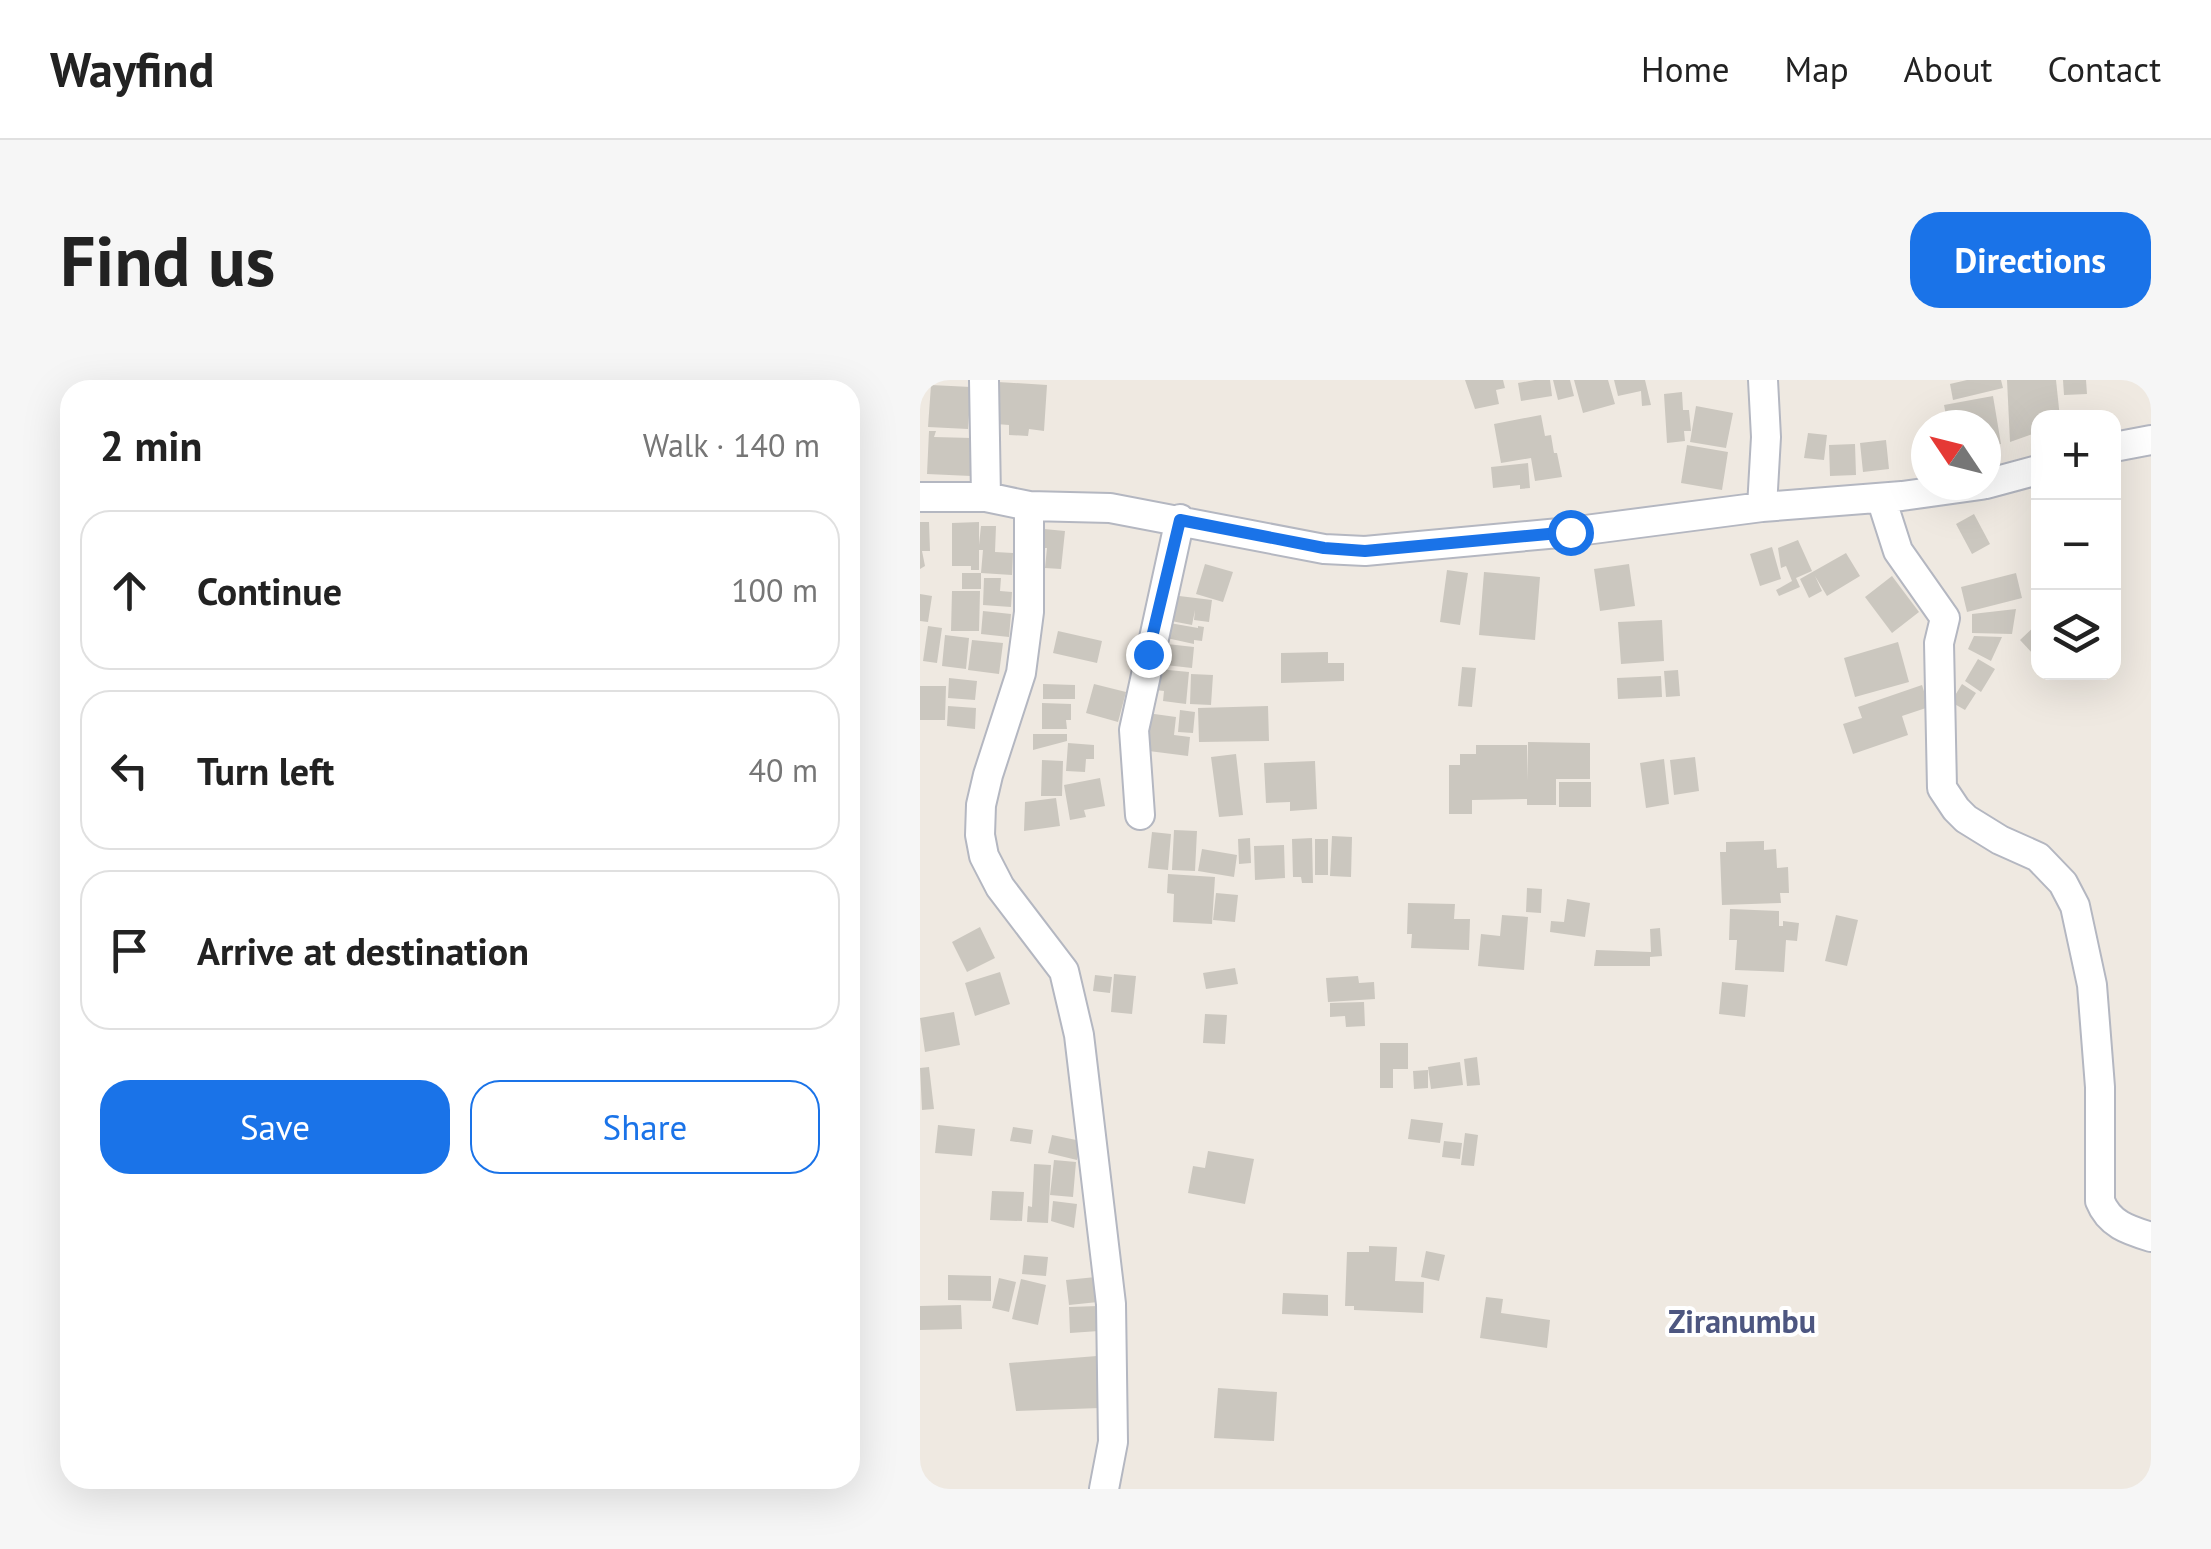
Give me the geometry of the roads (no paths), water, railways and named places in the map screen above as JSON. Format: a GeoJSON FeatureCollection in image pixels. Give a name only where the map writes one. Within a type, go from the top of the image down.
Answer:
{"type":"FeatureCollection","features":[{"type":"Feature","properties":{"kind":"street"},"geometry":{"type":"LineString","coordinates":[[984,380],[986,498]]}},
{"type":"Feature","properties":{"kind":"street"},"geometry":{"type":"LineString","coordinates":[[1762,507],[1766,437],[1763,380]]}},
{"type":"Feature","properties":{"kind":"street"},"geometry":{"type":"LineString","coordinates":[[2121,446],[2151,440]]}},
{"type":"Feature","properties":{"kind":"street"},"geometry":{"type":"LineString","coordinates":[[2001,480],[2031,472]]}},
{"type":"Feature","properties":{"kind":"street"},"geometry":{"type":"LineString","coordinates":[[920,497],[1110,508],[1324,548],[1365,551],[1911,494]]}},
{"type":"Feature","properties":{"kind":"street"},"geometry":{"type":"LineString","coordinates":[[1881,498],[1898,551],[1944,618],[1939,643],[1942,788],[1966,819],[2038,857],[2063,883],[2075,906],[2092,984],[2100,1087],[2100,1200],[2104,1212],[2116,1224],[2151,1237]]}},
{"type":"Feature","properties":{"kind":"street"},"geometry":{"type":"LineString","coordinates":[[1029,506],[1028,612],[1021,673],[988,776],[981,804],[980,835],[984,856],[1000,887],[1064,970],[1079,1035],[1110,1304],[1113,1442],[1104,1489]]}},
{"type":"Feature","properties":{"kind":"street"},"geometry":{"type":"LineString","coordinates":[[1140,816],[1134,730],[1180,520]]}},
{"type":"Feature","properties":{"kind":"district","name":"Ziranumbu"},"geometry":{"type":"Point","coordinates":[1742,1322]}}]}
